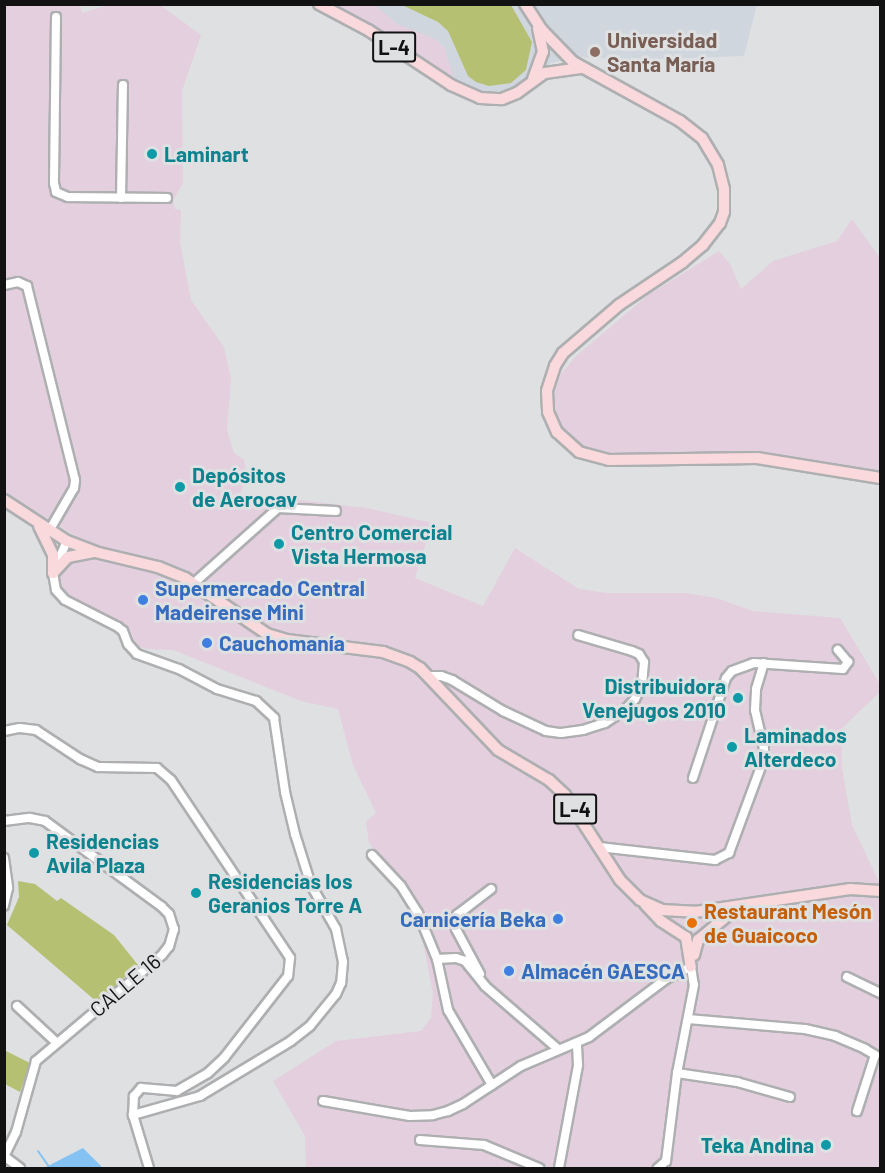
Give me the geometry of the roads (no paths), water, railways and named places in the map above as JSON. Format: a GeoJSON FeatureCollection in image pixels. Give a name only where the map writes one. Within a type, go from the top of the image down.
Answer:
{"type":"FeatureCollection","features":[{"type":"Feature","properties":{"kind":"main road","name":"L-4"},"geometry":{"type":"LineString","coordinates":[[319,4],[368,30],[451,86],[471,95],[502,99],[517,93],[532,80]]}},
{"type":"Feature","properties":{"kind":"main road"},"geometry":{"type":"LineString","coordinates":[[525,4],[537,24],[561,52],[581,68],[680,121],[702,138],[718,165],[725,200],[720,223],[703,245],[683,262],[619,305],[563,353],[555,366],[547,391],[548,412],[557,432],[579,452],[609,460],[757,458],[880,478]]}},
{"type":"Feature","properties":{"kind":"main road"},"geometry":{"type":"LineString","coordinates":[[532,80],[543,52],[537,24]]}},
{"type":"Feature","properties":{"kind":"main road"},"geometry":{"type":"LineString","coordinates":[[532,80],[555,70],[581,68]]}},
{"type":"Feature","properties":{"kind":"main road","name":"L-4"},"geometry":{"type":"LineString","coordinates":[[4,500],[38,524],[68,541],[95,552],[158,567],[194,583],[267,634],[287,640],[399,656],[420,668],[498,750],[549,780],[565,795],[623,885],[643,901],[676,912],[738,907],[850,889],[880,891]]}},
{"type":"Feature","properties":{"kind":"main road"},"geometry":{"type":"LineString","coordinates":[[38,524],[53,555],[53,573]]}},
{"type":"Feature","properties":{"kind":"main road"},"geometry":{"type":"LineString","coordinates":[[53,573],[68,557],[95,552]]}},
{"type":"Feature","properties":{"kind":"main road"},"geometry":{"type":"LineString","coordinates":[[643,901],[661,921],[686,937],[691,967]]}},
{"type":"Feature","properties":{"kind":"main road"},"geometry":{"type":"LineString","coordinates":[[691,967],[698,940],[738,907]]}},
{"type":"Feature","properties":{"kind":"street"},"geometry":{"type":"LineString","coordinates":[[56,17],[54,183],[57,192],[68,196],[167,198]]}},
{"type":"Feature","properties":{"kind":"street"},"geometry":{"type":"LineString","coordinates":[[122,198],[123,85]]}},
{"type":"Feature","properties":{"kind":"street"},"geometry":{"type":"LineString","coordinates":[[4,285],[18,282],[27,286],[75,480],[74,488],[49,531]]}},
{"type":"Feature","properties":{"kind":"street"},"geometry":{"type":"LineString","coordinates":[[194,583],[278,508],[336,511]]}},
{"type":"Feature","properties":{"kind":"street"},"geometry":{"type":"LineString","coordinates":[[68,541],[53,573],[54,584],[60,595],[73,605],[118,627],[123,631],[128,644],[138,654],[179,669],[217,689],[256,701],[274,718],[285,792],[295,834],[311,885],[336,929],[342,951],[343,972],[336,993],[310,1026],[291,1041],[200,1096],[133,1115]]}},
{"type":"Feature","properties":{"kind":"street"},"geometry":{"type":"LineString","coordinates":[[428,676],[441,676],[452,680],[503,711],[546,731],[561,733],[583,730],[604,723],[630,704],[642,685],[644,662],[639,654],[632,651],[578,635]]}},
{"type":"Feature","properties":{"kind":"street"},"geometry":{"type":"LineString","coordinates":[[693,778],[726,678],[741,666],[764,663],[843,669],[848,662],[838,650]]}},
{"type":"Feature","properties":{"kind":"street"},"geometry":{"type":"LineString","coordinates":[[599,847],[715,860],[729,853],[763,761],[764,749],[755,710],[758,678],[764,663]]}},
{"type":"Feature","properties":{"kind":"street"},"geometry":{"type":"LineString","coordinates":[[4,731],[20,728],[36,730],[80,759],[98,767],[157,768],[171,780],[290,958],[288,976],[224,1058],[208,1073],[177,1091],[141,1088],[134,1096],[133,1115],[149,1168]]}},
{"type":"Feature","properties":{"kind":"street","name":"CALLE 16"},"geometry":{"type":"LineString","coordinates":[[4,821],[30,818],[45,821],[162,907],[172,921],[173,937],[162,955],[36,1061],[16,1132],[5,1156]]}},
{"type":"Feature","properties":{"kind":"street"},"geometry":{"type":"LineString","coordinates":[[372,855],[401,885],[418,914],[437,960],[448,1010],[492,1085]]}},
{"type":"Feature","properties":{"kind":"street"},"geometry":{"type":"LineString","coordinates":[[4,858],[8,888],[4,906]]}},
{"type":"Feature","properties":{"kind":"street"},"geometry":{"type":"LineString","coordinates":[[488,988],[456,929],[454,921],[457,915],[491,889]]}},
{"type":"Feature","properties":{"kind":"street"},"geometry":{"type":"LineString","coordinates":[[437,960],[456,958],[465,961],[488,988],[558,1049]]}},
{"type":"Feature","properties":{"kind":"street"},"geometry":{"type":"LineString","coordinates":[[322,1101],[410,1116],[434,1115],[463,1104],[521,1066],[558,1049],[578,1044],[666,979],[691,967],[694,985],[677,1072],[666,1161],[658,1168]]}},
{"type":"Feature","properties":{"kind":"street"},"geometry":{"type":"LineString","coordinates":[[847,977],[880,993]]}},
{"type":"Feature","properties":{"kind":"street"},"geometry":{"type":"LineString","coordinates":[[17,1006],[56,1042]]}},
{"type":"Feature","properties":{"kind":"street"},"geometry":{"type":"LineString","coordinates":[[688,1019],[805,1029],[835,1036],[878,1056],[857,1111]]}},
{"type":"Feature","properties":{"kind":"street"},"geometry":{"type":"LineString","coordinates":[[559,1168],[578,1065],[578,1044]]}},
{"type":"Feature","properties":{"kind":"street"},"geometry":{"type":"LineString","coordinates":[[677,1072],[737,1082],[790,1097]]}},
{"type":"Feature","properties":{"kind":"street"},"geometry":{"type":"LineString","coordinates":[[420,1140],[484,1145],[539,1168]]}},
{"type":"Feature","properties":{"kind":"street"},"geometry":{"type":"LineString","coordinates":[[5,1156],[20,1168]]}},
{"type":"Feature","properties":{"kind":"water"},"geometry":{"type":"Polygon","coordinates":[[[83,1148],[103,1168],[44,1168],[83,1148]]]}},
{"type":"Feature","properties":{"kind":"waterway"},"geometry":{"type":"LineString","coordinates":[[38,1151],[50,1168]]}},
{"type":"Feature","properties":{"kind":"place","name":"Universidad Santa María"},"geometry":{"type":"Point","coordinates":[595,52]}},
{"type":"Feature","properties":{"kind":"place","name":"Laminart"},"geometry":{"type":"Point","coordinates":[152,154]}},
{"type":"Feature","properties":{"kind":"place","name":"Depósitos de Aerocav"},"geometry":{"type":"Point","coordinates":[180,487]}},
{"type":"Feature","properties":{"kind":"place","name":"Centro Comercial Vista Hermosa"},"geometry":{"type":"Point","coordinates":[279,544]}},
{"type":"Feature","properties":{"kind":"place","name":"Supermercado Central Madeirense Mini"},"geometry":{"type":"Point","coordinates":[143,600]}},
{"type":"Feature","properties":{"kind":"place","name":"Cauchomanía"},"geometry":{"type":"Point","coordinates":[207,643]}},
{"type":"Feature","properties":{"kind":"place","name":"Distribuidora Venejugos 2010"},"geometry":{"type":"Point","coordinates":[738,698]}},
{"type":"Feature","properties":{"kind":"place","name":"Laminados Alterdeco"},"geometry":{"type":"Point","coordinates":[732,747]}},
{"type":"Feature","properties":{"kind":"place","name":"Residencias Avila Plaza"},"geometry":{"type":"Point","coordinates":[34,853]}},
{"type":"Feature","properties":{"kind":"place","name":"Residencias los Geranios Torre A"},"geometry":{"type":"Point","coordinates":[196,893]}},
{"type":"Feature","properties":{"kind":"place","name":"Carnicería Beka"},"geometry":{"type":"Point","coordinates":[558,919]}},
{"type":"Feature","properties":{"kind":"place","name":"Restaurant Mesón de Guaicoco"},"geometry":{"type":"Point","coordinates":[692,923]}},
{"type":"Feature","properties":{"kind":"place","name":"Almacén GAESCA"},"geometry":{"type":"Point","coordinates":[509,971]}},
{"type":"Feature","properties":{"kind":"place","name":"Teka Andina"},"geometry":{"type":"Point","coordinates":[826,1145]}}]}
